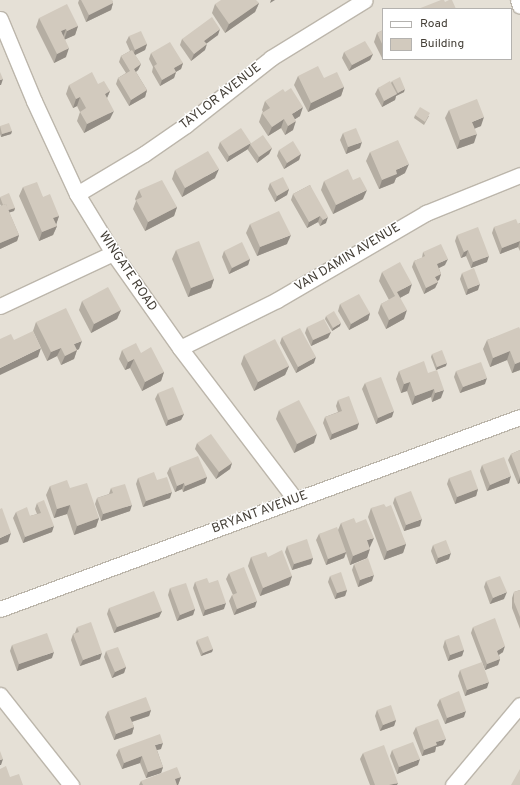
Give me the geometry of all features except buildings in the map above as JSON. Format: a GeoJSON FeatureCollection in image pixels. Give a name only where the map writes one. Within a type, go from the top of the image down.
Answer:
{"type":"FeatureCollection","features":[{"type":"Feature","properties":{"kind":"street","name":"TAYLOR AVENUE"},"geometry":{"type":"LineString","coordinates":[[77,194],[144,154],[208,109],[271,58],[365,0]]}},
{"type":"Feature","properties":{"kind":"street"},"geometry":{"type":"LineString","coordinates":[[518,0],[520,6]]}},
{"type":"Feature","properties":{"kind":"street","name":"WINGATE ROAD"},"geometry":{"type":"LineString","coordinates":[[0,19],[34,101],[77,194],[113,253],[180,348],[296,500]]}},
{"type":"Feature","properties":{"kind":"street","name":"VAN DAMIN AVENUE"},"geometry":{"type":"LineString","coordinates":[[180,348],[277,300],[426,213],[520,175]]}},
{"type":"Feature","properties":{"kind":"street"},"geometry":{"type":"LineString","coordinates":[[0,306],[113,253]]}},
{"type":"Feature","properties":{"kind":"street","name":"BRYANT AVENUE"},"geometry":{"type":"LineString","coordinates":[[0,609],[520,417]]}},
{"type":"Feature","properties":{"kind":"street"},"geometry":{"type":"LineString","coordinates":[[0,695],[71,785]]}},
{"type":"Feature","properties":{"kind":"street"},"geometry":{"type":"LineString","coordinates":[[456,784],[520,705]]}},
{"type":"Feature","properties":{"kind":"shaded area"},"geometry":{"type":"Polygon","coordinates":[[[0,0],[520,0],[520,408],[0,600],[0,0]]]}},
{"type":"Feature","properties":{"kind":"shaded area"},"geometry":{"type":"Polygon","coordinates":[[[520,422],[520,785],[0,785],[0,612],[520,422]]]}}]}
